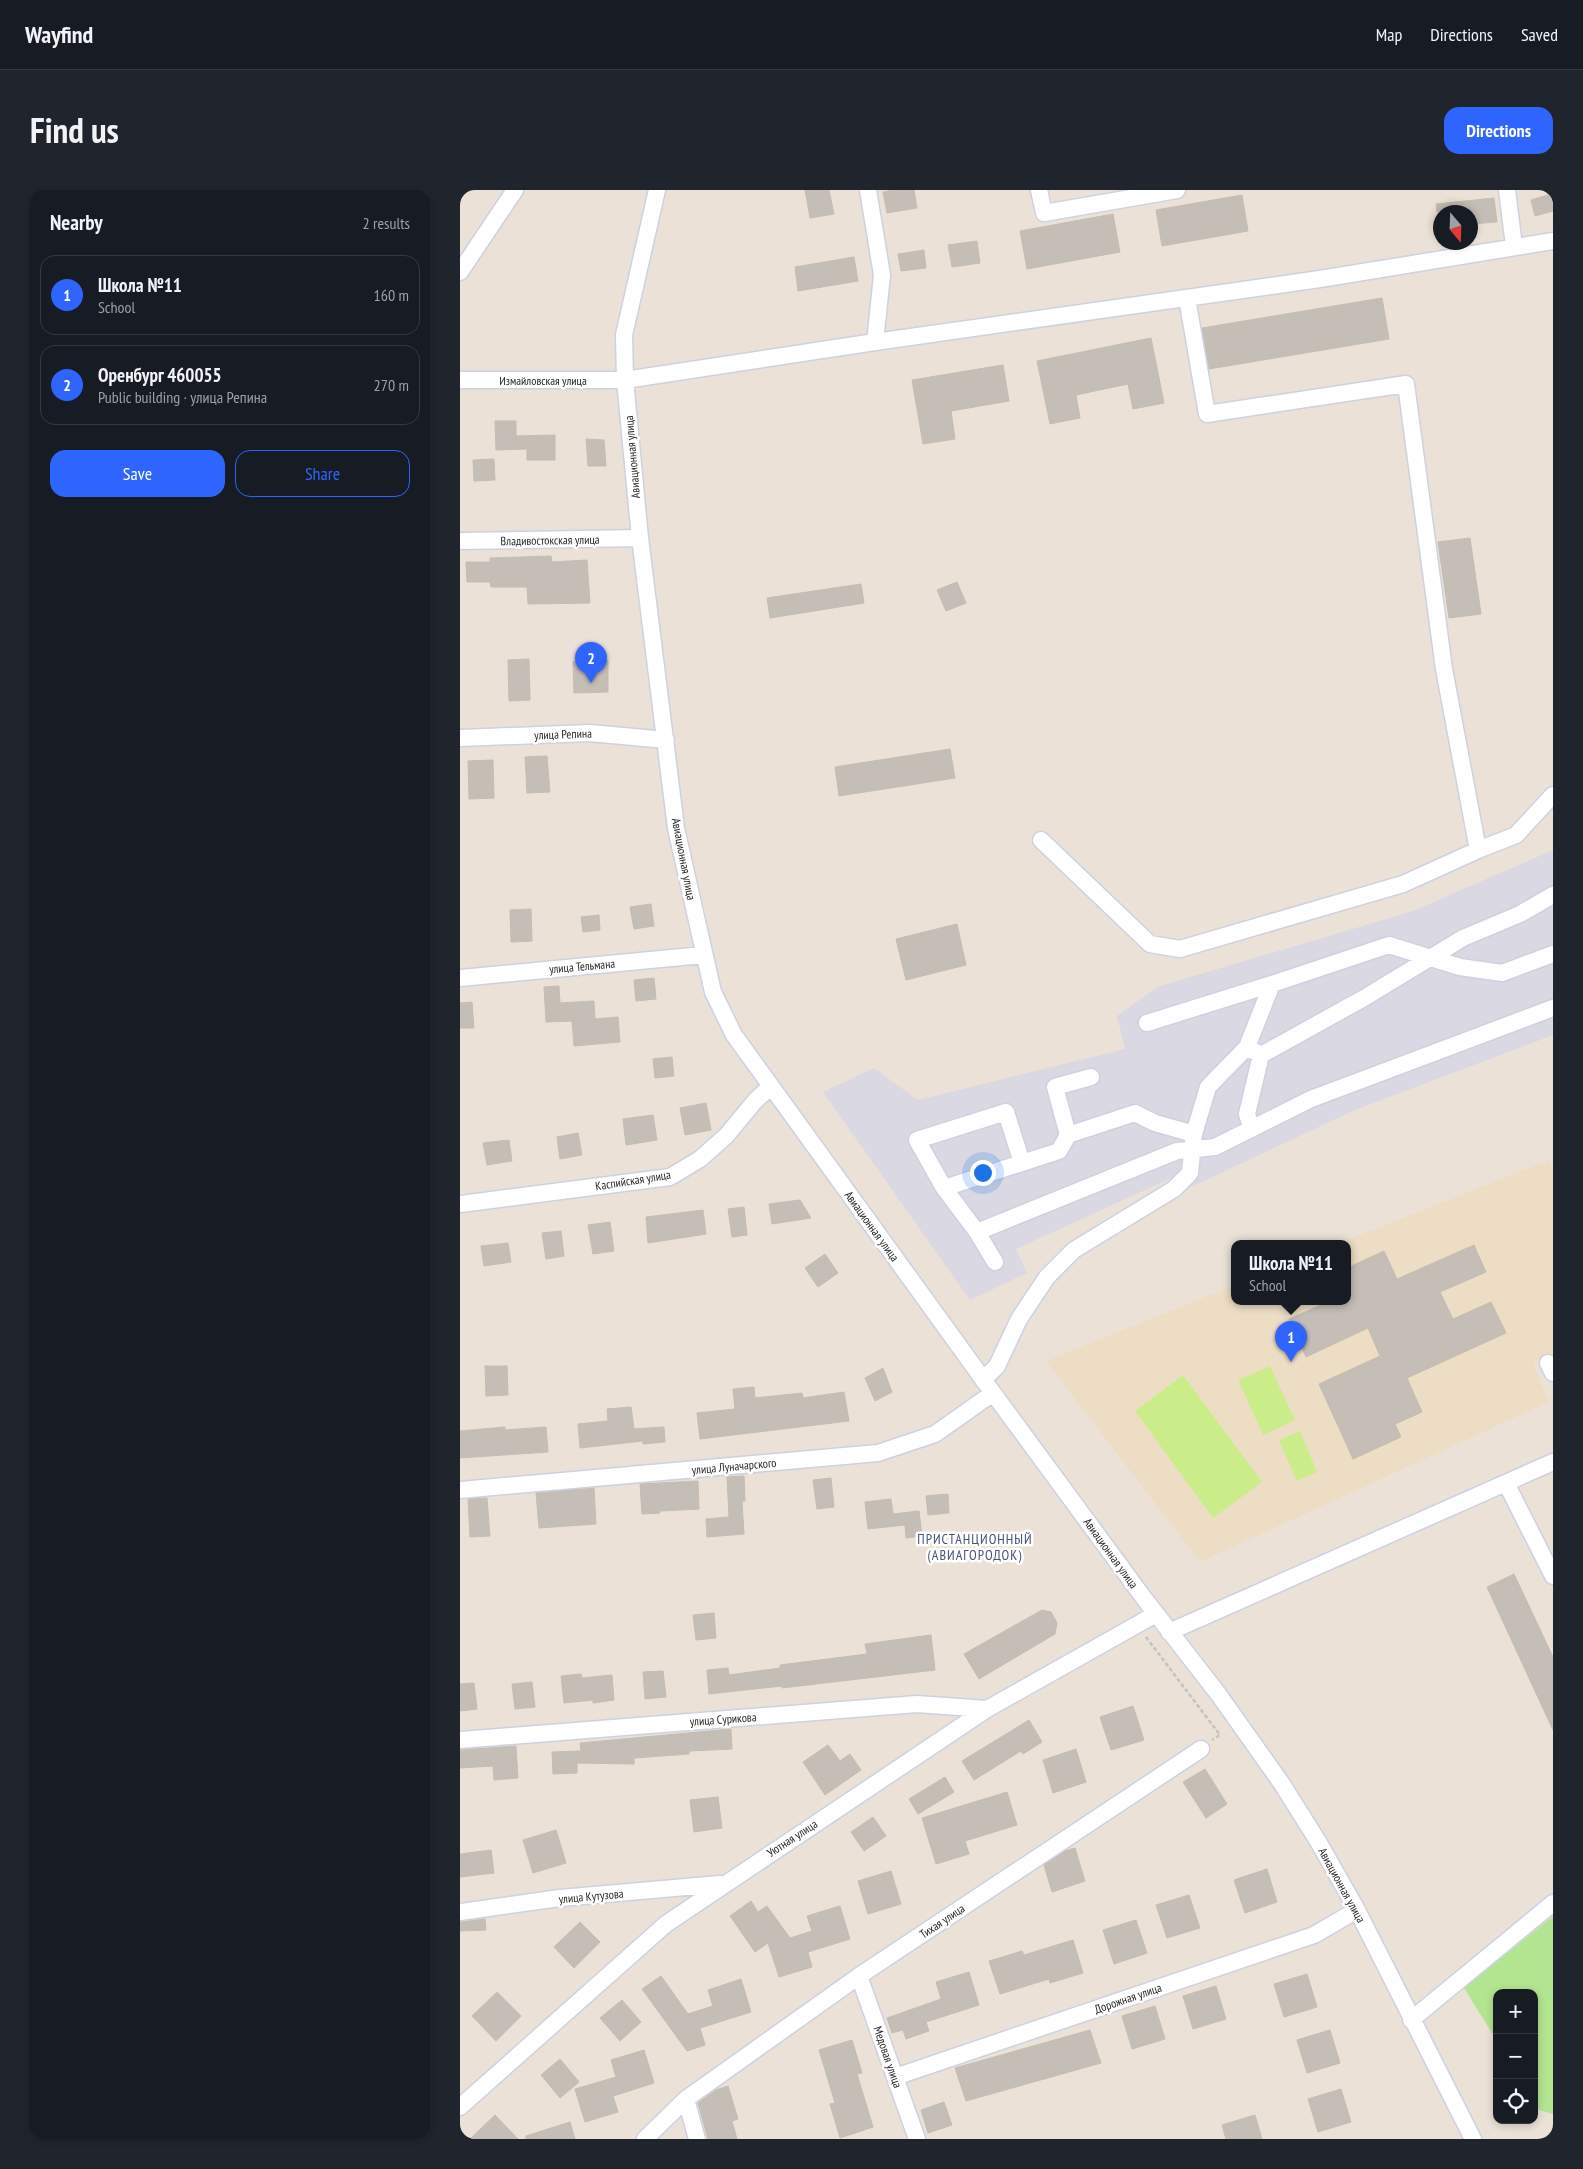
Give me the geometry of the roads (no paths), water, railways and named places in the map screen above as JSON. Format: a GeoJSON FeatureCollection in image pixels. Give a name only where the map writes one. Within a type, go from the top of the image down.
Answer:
{"type":"FeatureCollection","features":[{"type":"Feature","properties":{"kind":"street"},"geometry":{"type":"LineString","coordinates":[[460,272],[515,190]]}},
{"type":"Feature","properties":{"kind":"street","name":"Авиационная улица"},"geometry":{"type":"LineString","coordinates":[[657,190],[624,335],[625,380],[640,538],[676,828],[713,992],[734,1035],[988,1387],[1169,1632],[1219,1694],[1282,1784],[1319,1843],[1357,1910],[1473,2139]]}},
{"type":"Feature","properties":{"kind":"street"},"geometry":{"type":"LineString","coordinates":[[868,190],[882,275],[875,342]]}},
{"type":"Feature","properties":{"kind":"street"},"geometry":{"type":"LineString","coordinates":[[1040,190],[1044,213],[1142,193],[1177,190]]}},
{"type":"Feature","properties":{"kind":"street"},"geometry":{"type":"LineString","coordinates":[[1506,190],[1514,246]]}},
{"type":"Feature","properties":{"kind":"street","name":"Измайловская улица"},"geometry":{"type":"LineString","coordinates":[[460,380],[625,380],[875,342],[1320,280],[1514,246],[1553,241]]}},
{"type":"Feature","properties":{"kind":"street"},"geometry":{"type":"LineString","coordinates":[[1187,298],[1207,414],[1406,384],[1444,669],[1478,850]]}},
{"type":"Feature","properties":{"kind":"street","name":"Владивостокская улица"},"geometry":{"type":"LineString","coordinates":[[460,541],[640,538]]}},
{"type":"Feature","properties":{"kind":"street","name":"улица Репина"},"geometry":{"type":"LineString","coordinates":[[460,738],[590,732],[666,740]]}},
{"type":"Feature","properties":{"kind":"street"},"geometry":{"type":"LineString","coordinates":[[1042,840],[1150,944],[1180,949],[1403,884],[1516,835],[1553,795]]}},
{"type":"Feature","properties":{"kind":"street"},"geometry":{"type":"LineString","coordinates":[[1254,1051],[1364,998],[1464,938],[1520,914],[1553,895]]}},
{"type":"Feature","properties":{"kind":"street"},"geometry":{"type":"LineString","coordinates":[[1147,1023],[1389,945],[1460,968],[1502,973],[1553,954]]}},
{"type":"Feature","properties":{"kind":"street","name":"улица Тельмана"},"geometry":{"type":"LineString","coordinates":[[460,978],[704,955]]}},
{"type":"Feature","properties":{"kind":"street"},"geometry":{"type":"LineString","coordinates":[[1252,1129],[1247,1114],[1254,1051],[1272,984]]}},
{"type":"Feature","properties":{"kind":"street"},"geometry":{"type":"LineString","coordinates":[[944,1188],[1059,1151],[1068,1135],[1135,1114],[1193,1142],[1215,1147],[1311,1099],[1553,1008]]}},
{"type":"Feature","properties":{"kind":"street","name":"улица Луначарского"},"geometry":{"type":"LineString","coordinates":[[460,1490],[878,1454],[935,1434],[988,1387],[1019,1319],[1047,1277],[1074,1250],[1174,1189],[1190,1174],[1193,1142],[1208,1087],[1254,1051]]}},
{"type":"Feature","properties":{"kind":"street"},"geometry":{"type":"LineString","coordinates":[[1068,1135],[1055,1087],[1091,1077]]}},
{"type":"Feature","properties":{"kind":"street","name":"Каспийская улица"},"geometry":{"type":"LineString","coordinates":[[460,1204],[670,1177],[700,1159],[726,1136],[771,1086]]}},
{"type":"Feature","properties":{"kind":"street"},"geometry":{"type":"LineString","coordinates":[[995,1262],[977,1232],[944,1188],[917,1140],[1006,1112],[1022,1163]]}},
{"type":"Feature","properties":{"kind":"street"},"geometry":{"type":"LineString","coordinates":[[977,1232],[1177,1151],[1193,1142]]}},
{"type":"Feature","properties":{"kind":"street"},"geometry":{"type":"LineString","coordinates":[[1169,1632],[1553,1462]]}},
{"type":"Feature","properties":{"kind":"street"},"geometry":{"type":"LineString","coordinates":[[1506,1483],[1553,1576]]}},
{"type":"Feature","properties":{"kind":"street","name":"Уютная улица"},"geometry":{"type":"LineString","coordinates":[[460,2106],[666,1924],[723,1884],[987,1710],[1156,1614]]}},
{"type":"Feature","properties":{"kind":"street","name":"улица Сурикова"},"geometry":{"type":"LineString","coordinates":[[460,1740],[917,1704],[987,1710]]}},
{"type":"Feature","properties":{"kind":"street","name":"Тихая улица"},"geometry":{"type":"LineString","coordinates":[[645,2139],[686,2099],[859,1976],[1201,1748]]}},
{"type":"Feature","properties":{"kind":"street","name":"улица Кутузова"},"geometry":{"type":"LineString","coordinates":[[460,1912],[560,1898],[723,1884]]}},
{"type":"Feature","properties":{"kind":"street"},"geometry":{"type":"LineString","coordinates":[[1412,2020],[1553,1904]]}},
{"type":"Feature","properties":{"kind":"street","name":"Дорожная улица"},"geometry":{"type":"LineString","coordinates":[[895,2077],[1314,1934],[1357,1910]]}},
{"type":"Feature","properties":{"kind":"street","name":"Медовая улица"},"geometry":{"type":"LineString","coordinates":[[859,1976],[917,2139]]}},
{"type":"Feature","properties":{"kind":"street"},"geometry":{"type":"LineString","coordinates":[[686,2099],[697,2139]]}},
{"type":"Feature","properties":{"kind":"place","name":"Оренбург 460055"},"geometry":{"type":"Point","coordinates":[591,683]}},
{"type":"Feature","properties":{"kind":"place","name":"Школа №11"},"geometry":{"type":"Point","coordinates":[1291,1362]}},
{"type":"Feature","properties":{"kind":"district","name":"ПРИСТАНЦИОННЫЙ (АВИАГОРОДОК)"},"geometry":{"type":"Point","coordinates":[975,1548]}}]}
